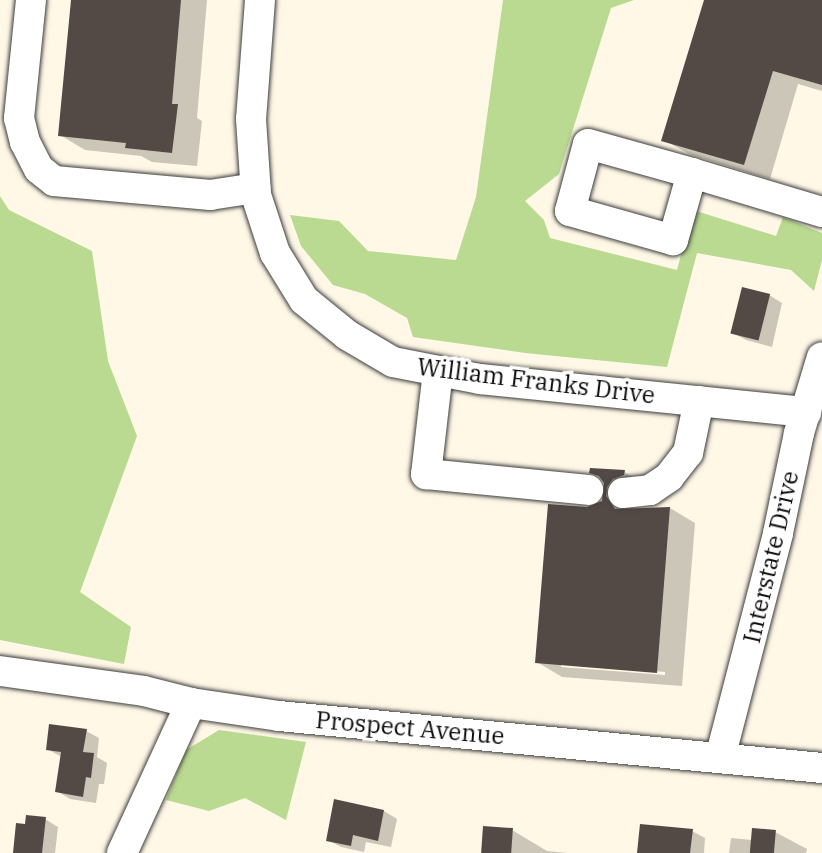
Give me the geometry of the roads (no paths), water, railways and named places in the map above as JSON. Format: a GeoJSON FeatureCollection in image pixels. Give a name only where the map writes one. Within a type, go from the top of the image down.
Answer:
{"type":"FeatureCollection","features":[{"type":"Feature","properties":{"kind":"street"},"geometry":{"type":"LineString","coordinates":[[31,0],[19,118],[24,142],[39,169],[54,181],[210,195],[255,188]]}},
{"type":"Feature","properties":{"kind":"street","name":"William Franks Drive"},"geometry":{"type":"LineString","coordinates":[[261,0],[251,119],[255,188],[275,253],[304,300],[347,335],[393,362],[480,379],[806,412]]}},
{"type":"Feature","properties":{"kind":"street"},"geometry":{"type":"LineString","coordinates":[[692,173],[822,212]]}},
{"type":"Feature","properties":{"kind":"street","name":"Interstate Drive"},"geometry":{"type":"LineString","coordinates":[[720,758],[822,357]]}},
{"type":"Feature","properties":{"kind":"street"},"geometry":{"type":"LineString","coordinates":[[438,371],[426,474],[588,490]]}},
{"type":"Feature","properties":{"kind":"street"},"geometry":{"type":"LineString","coordinates":[[623,493],[650,490],[669,477],[688,453],[699,401]]}},
{"type":"Feature","properties":{"kind":"street","name":"Prospect Avenue"},"geometry":{"type":"LineString","coordinates":[[0,671],[144,691],[191,703],[279,716],[822,768]]}},
{"type":"Feature","properties":{"kind":"street"},"geometry":{"type":"LineString","coordinates":[[122,853],[191,703]]}}]}
